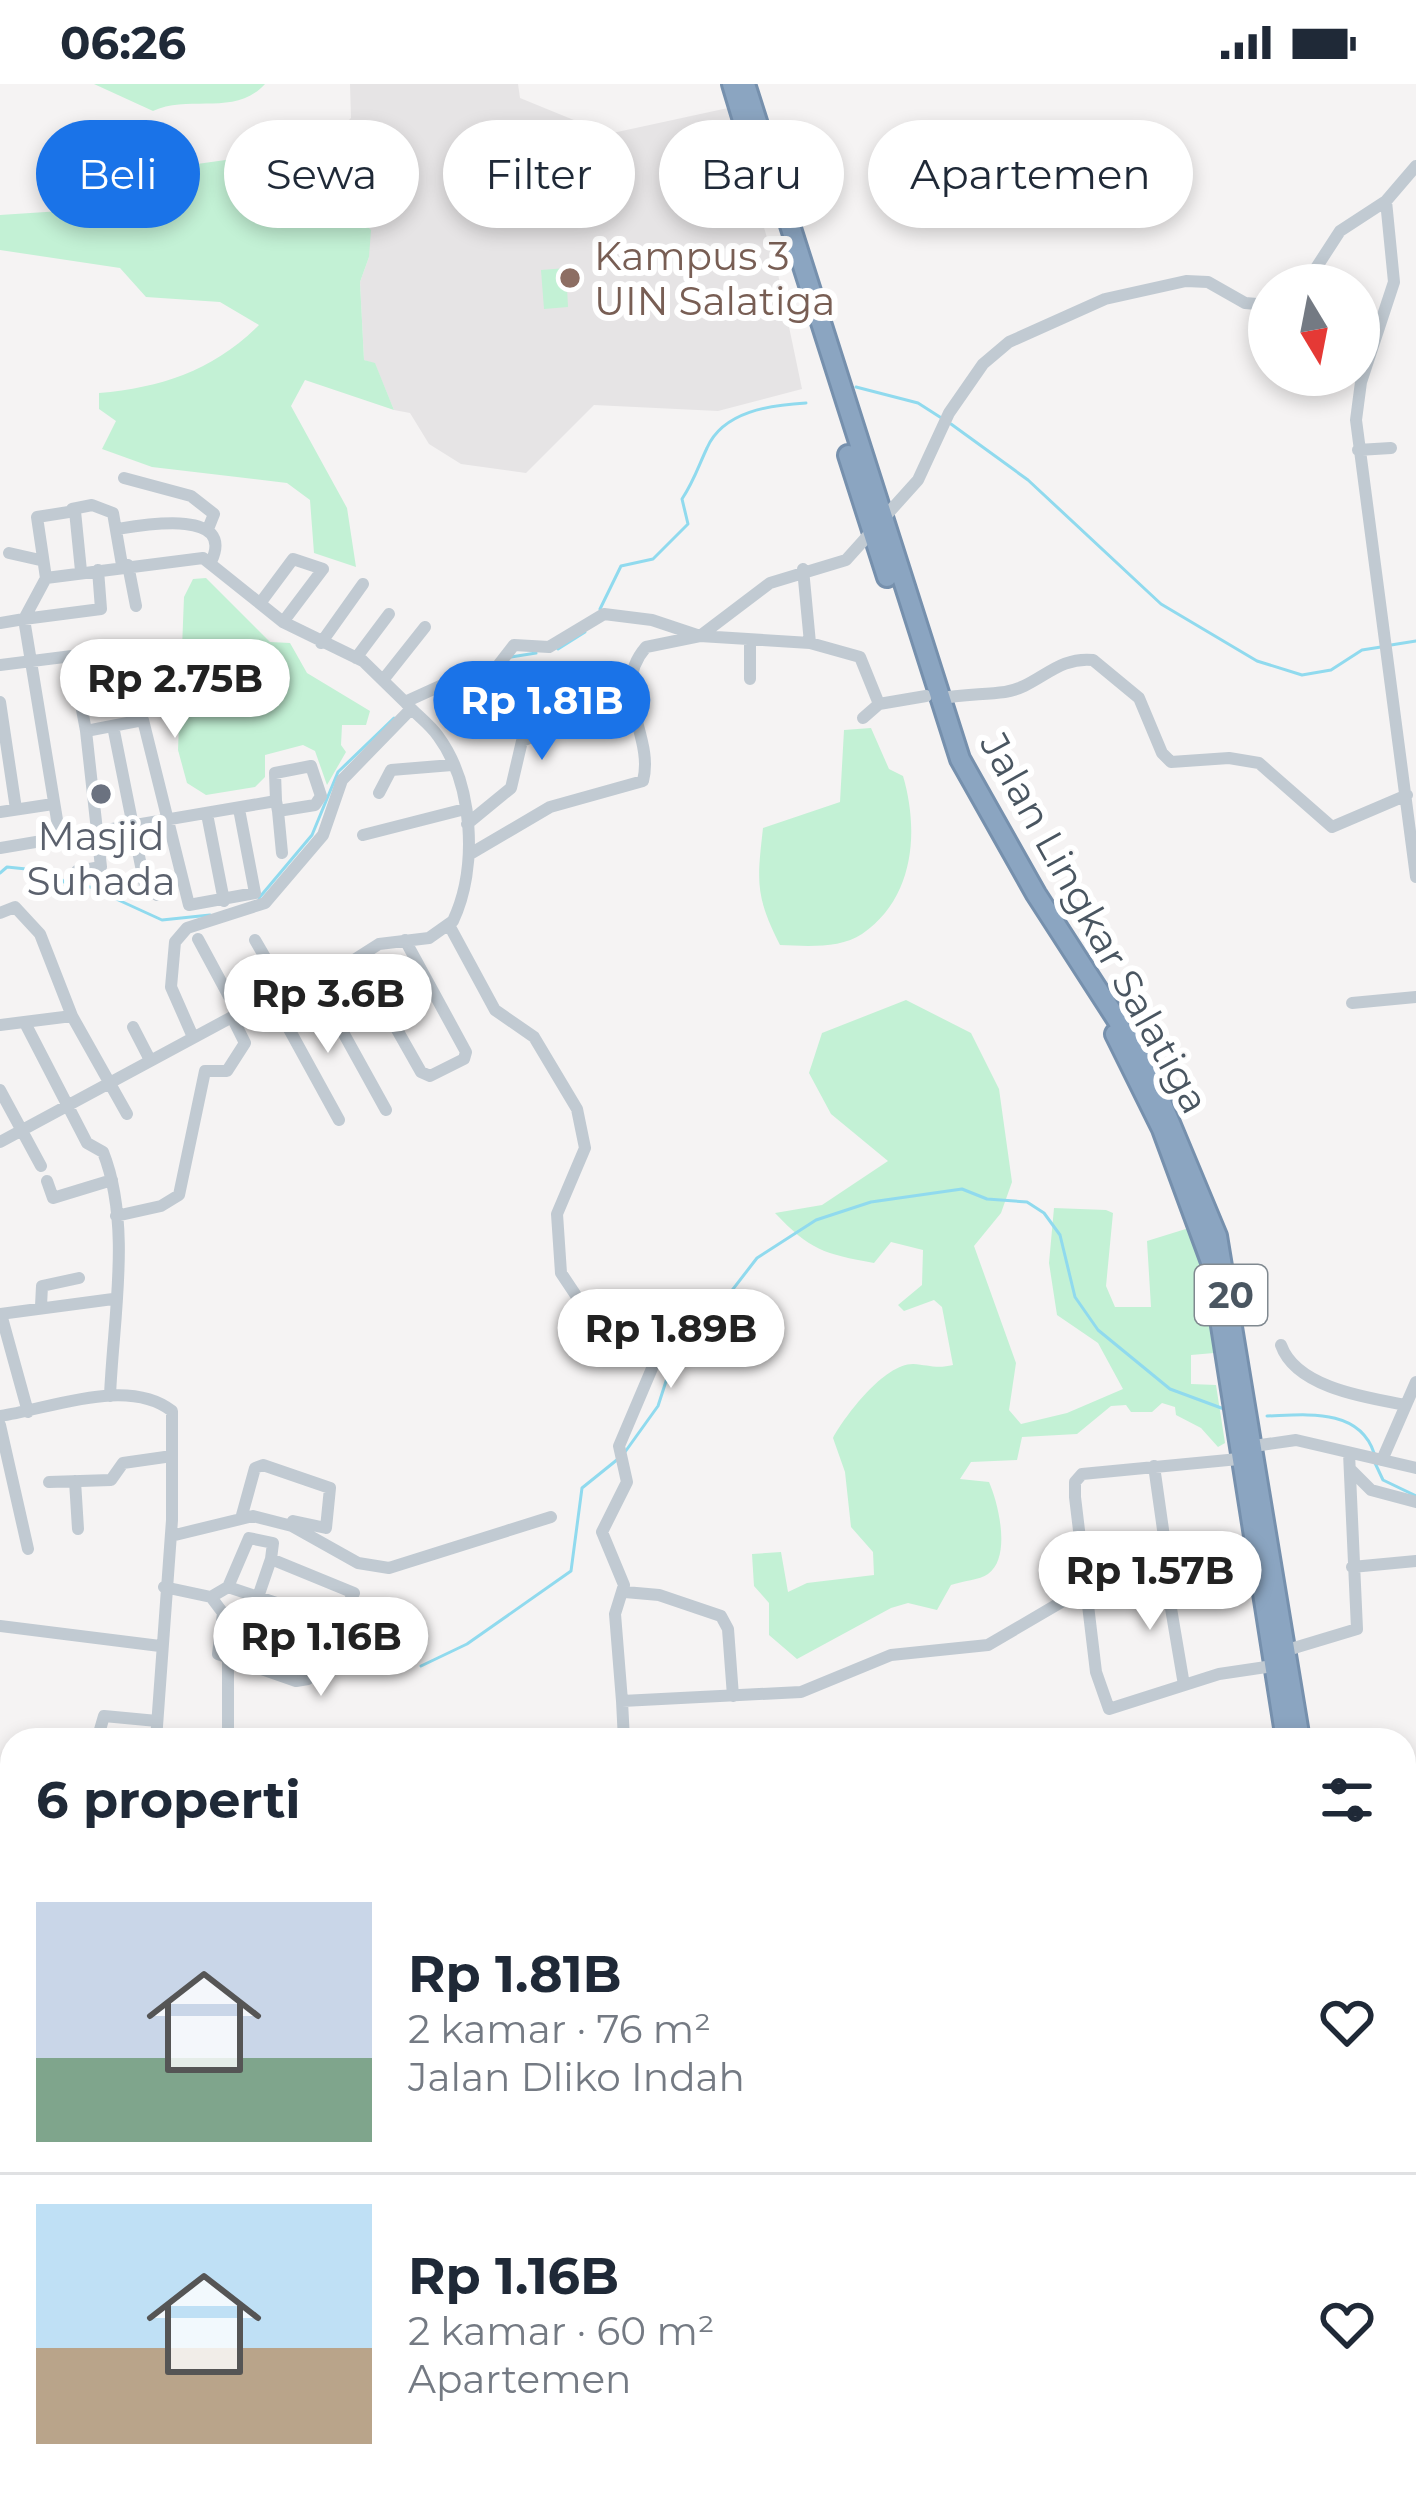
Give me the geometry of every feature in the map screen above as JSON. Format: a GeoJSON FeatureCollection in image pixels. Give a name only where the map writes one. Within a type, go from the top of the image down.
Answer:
{"type":"FeatureCollection","features":[{"type":"Feature","properties":{"kind":"highway","name":"Jalan Lingkar Salatiga"},"geometry":{"type":"LineString","coordinates":[[732,84],[932,698],[982,826],[1122,1035],[1205,1241],[1227,1318],[1250,1454],[1285,1728]]}},
{"type":"Feature","properties":{"kind":"highway","name":"Jalan Lingkar Salatiga"},"geometry":{"type":"LineString","coordinates":[[745,84],[876,526]]}},
{"type":"Feature","properties":{"kind":"highway","name":"Jalan Lingkar Salatiga"},"geometry":{"type":"LineString","coordinates":[[1250,1454],[1256,1558],[1297,1728]]}},
{"type":"Feature","properties":{"kind":"street"},"geometry":{"type":"LineString","coordinates":[[1319,264],[1340,231],[1386,201],[1416,166]]}},
{"type":"Feature","properties":{"kind":"street"},"geometry":{"type":"LineString","coordinates":[[1386,201],[1394,282],[1361,382],[1358,450],[1378,604],[1388,634],[1416,877]]}},
{"type":"Feature","properties":{"kind":"street"},"geometry":{"type":"LineString","coordinates":[[470,854],[550,807],[642,782],[645,748],[627,701],[636,662],[646,647],[700,636],[755,592],[803,569],[841,565],[918,480],[949,413],[996,350],[1105,298],[1197,280],[1248,303]]}},
{"type":"Feature","properties":{"kind":"street"},"geometry":{"type":"LineString","coordinates":[[1358,450],[1391,448]]}},
{"type":"Feature","properties":{"kind":"street"},"geometry":{"type":"LineString","coordinates":[[124,478],[191,496],[214,514],[208,530],[216,546],[211,562]]}},
{"type":"Feature","properties":{"kind":"street"},"geometry":{"type":"LineString","coordinates":[[59,838],[24,619],[46,578],[40,560],[38,514],[92,505],[109,510],[136,606]]}},
{"type":"Feature","properties":{"kind":"street"},"geometry":{"type":"LineString","coordinates":[[72,509],[81,572]]}},
{"type":"Feature","properties":{"kind":"street"},"geometry":{"type":"LineString","coordinates":[[117,529],[174,521],[208,530]]}},
{"type":"Feature","properties":{"kind":"street"},"geometry":{"type":"LineString","coordinates":[[9,553],[40,560]]}},
{"type":"Feature","properties":{"kind":"street"},"geometry":{"type":"LineString","coordinates":[[0,1142],[193,1037],[379,944],[429,938],[449,926],[458,910],[470,854],[466,816],[441,740],[356,658],[283,622],[211,562],[191,556],[46,578]]}},
{"type":"Feature","properties":{"kind":"street"},"geometry":{"type":"LineString","coordinates":[[261,602],[293,560],[322,569],[283,622]]}},
{"type":"Feature","properties":{"kind":"street"},"geometry":{"type":"LineString","coordinates":[[803,569],[810,643]]}},
{"type":"Feature","properties":{"kind":"street"},"geometry":{"type":"LineString","coordinates":[[0,623],[101,609],[98,571]]}},
{"type":"Feature","properties":{"kind":"street"},"geometry":{"type":"LineString","coordinates":[[321,643],[363,584]]}},
{"type":"Feature","properties":{"kind":"street"},"geometry":{"type":"LineString","coordinates":[[356,658],[389,614]]}},
{"type":"Feature","properties":{"kind":"street"},"geometry":{"type":"LineString","coordinates":[[187,920],[265,903],[322,835],[342,780],[408,705],[441,684],[490,676],[514,645],[549,646],[594,617],[652,620],[700,636],[810,643],[860,658],[879,704]]}},
{"type":"Feature","properties":{"kind":"street"},"geometry":{"type":"LineString","coordinates":[[383,680],[424,627]]}},
{"type":"Feature","properties":{"kind":"street"},"geometry":{"type":"LineString","coordinates":[[750,640],[750,680]]}},
{"type":"Feature","properties":{"kind":"street"},"geometry":{"type":"LineString","coordinates":[[0,665],[74,658],[101,867],[77,871]]}},
{"type":"Feature","properties":{"kind":"street"},"geometry":{"type":"LineString","coordinates":[[863,718],[879,704],[1012,690],[1060,663],[1088,659],[1139,698],[1162,753],[1171,762],[1229,758],[1259,763],[1334,827],[1407,795]]}},
{"type":"Feature","properties":{"kind":"street"},"geometry":{"type":"LineString","coordinates":[[363,835],[466,816],[511,788],[522,741],[627,701]]}},
{"type":"Feature","properties":{"kind":"street"},"geometry":{"type":"LineString","coordinates":[[0,702],[16,809]]}},
{"type":"Feature","properties":{"kind":"street"},"geometry":{"type":"LineString","coordinates":[[86,731],[143,720],[169,820],[187,920],[245,1043],[227,1071],[205,1071],[178,1195],[161,1207],[116,1216]]}},
{"type":"Feature","properties":{"kind":"street"},"geometry":{"type":"LineString","coordinates":[[113,726],[146,886],[158,895]]}},
{"type":"Feature","properties":{"kind":"street"},"geometry":{"type":"LineString","coordinates":[[379,793],[391,770],[452,765]]}},
{"type":"Feature","properties":{"kind":"street"},"geometry":{"type":"LineString","coordinates":[[0,848],[239,809],[277,806],[315,805],[320,788],[311,766],[275,773],[277,806],[282,853]]}},
{"type":"Feature","properties":{"kind":"street"},"geometry":{"type":"LineString","coordinates":[[0,812],[53,803]]}},
{"type":"Feature","properties":{"kind":"street"},"geometry":{"type":"LineString","coordinates":[[193,1037],[170,984],[175,942],[187,920],[256,890],[239,809]]}},
{"type":"Feature","properties":{"kind":"street"},"geometry":{"type":"LineString","coordinates":[[207,814],[224,901]]}},
{"type":"Feature","properties":{"kind":"street"},"geometry":{"type":"LineString","coordinates":[[3,910],[15,907],[35,927],[72,1016],[127,1114]]}},
{"type":"Feature","properties":{"kind":"street"},"geometry":{"type":"LineString","coordinates":[[449,926],[496,1010],[534,1036],[575,1102],[585,1148],[557,1214],[561,1273],[584,1312],[603,1330],[635,1342],[653,1368],[621,1456],[626,1484],[602,1532],[625,1592],[615,1615],[623,1728]]}},
{"type":"Feature","properties":{"kind":"street"},"geometry":{"type":"LineString","coordinates":[[255,940],[339,1120]]}},
{"type":"Feature","properties":{"kind":"street"},"geometry":{"type":"LineString","coordinates":[[357,959],[421,1072],[430,1076],[464,1060],[466,1052],[405,940]]}},
{"type":"Feature","properties":{"kind":"street"},"geometry":{"type":"LineString","coordinates":[[313,978],[386,1110]]}},
{"type":"Feature","properties":{"kind":"street"},"geometry":{"type":"LineString","coordinates":[[1352,1003],[1416,997]]}},
{"type":"Feature","properties":{"kind":"street"},"geometry":{"type":"LineString","coordinates":[[0,1025],[72,1016]]}},
{"type":"Feature","properties":{"kind":"street"},"geometry":{"type":"LineString","coordinates":[[25,1023],[88,1145],[103,1152],[112,1180],[116,1216],[110,1396]]}},
{"type":"Feature","properties":{"kind":"street"},"geometry":{"type":"LineString","coordinates":[[134,1027],[150,1060]]}},
{"type":"Feature","properties":{"kind":"street"},"geometry":{"type":"LineString","coordinates":[[0,1090],[41,1166]]}},
{"type":"Feature","properties":{"kind":"street"},"geometry":{"type":"LineString","coordinates":[[47,1181],[53,1198],[112,1180]]}},
{"type":"Feature","properties":{"kind":"street"},"geometry":{"type":"LineString","coordinates":[[41,1306],[42,1286],[80,1278]]}},
{"type":"Feature","properties":{"kind":"street"},"geometry":{"type":"LineString","coordinates":[[28,1412],[1,1314],[113,1299]]}},
{"type":"Feature","properties":{"kind":"street"},"geometry":{"type":"LineString","coordinates":[[1282,1345],[1309,1373],[1340,1390],[1406,1405]]}},
{"type":"Feature","properties":{"kind":"street"},"geometry":{"type":"LineString","coordinates":[[1376,1459],[1416,1382]]}},
{"type":"Feature","properties":{"kind":"street"},"geometry":{"type":"LineString","coordinates":[[28,1549],[0,1420],[110,1396],[161,1403],[171,1409],[171,1535],[157,1728]]}},
{"type":"Feature","properties":{"kind":"street"},"geometry":{"type":"LineString","coordinates":[[1349,1453],[1354,1633],[1108,1709],[1096,1672],[1076,1478],[1250,1454],[1297,1440],[1416,1468]]}},
{"type":"Feature","properties":{"kind":"street"},"geometry":{"type":"LineString","coordinates":[[49,1482],[115,1479],[123,1463],[172,1456]]}},
{"type":"Feature","properties":{"kind":"street"},"geometry":{"type":"LineString","coordinates":[[171,1535],[244,1512],[324,1529],[331,1490],[259,1465],[244,1512]]}},
{"type":"Feature","properties":{"kind":"street"},"geometry":{"type":"LineString","coordinates":[[1154,1466],[1184,1684]]}},
{"type":"Feature","properties":{"kind":"street"},"geometry":{"type":"LineString","coordinates":[[1350,1468],[1371,1490],[1416,1502]]}},
{"type":"Feature","properties":{"kind":"street"},"geometry":{"type":"LineString","coordinates":[[75,1481],[78,1529]]}},
{"type":"Feature","properties":{"kind":"street"},"geometry":{"type":"LineString","coordinates":[[244,1512],[292,1526],[341,1556],[389,1568],[551,1517]]}},
{"type":"Feature","properties":{"kind":"street"},"geometry":{"type":"LineString","coordinates":[[211,1598],[228,1587],[246,1539],[273,1544],[259,1594]]}},
{"type":"Feature","properties":{"kind":"street"},"geometry":{"type":"LineString","coordinates":[[228,1587],[337,1622],[354,1593],[271,1558]]}},
{"type":"Feature","properties":{"kind":"street"},"geometry":{"type":"LineString","coordinates":[[622,1701],[801,1692],[909,1651],[988,1645],[1087,1587],[1256,1558]]}},
{"type":"Feature","properties":{"kind":"street"},"geometry":{"type":"LineString","coordinates":[[1352,1567],[1416,1561]]}},
{"type":"Feature","properties":{"kind":"street"},"geometry":{"type":"LineString","coordinates":[[164,1587],[211,1598],[223,1613],[266,1624],[324,1656],[300,1681],[228,1658],[215,1651],[223,1613]]}},
{"type":"Feature","properties":{"kind":"street"},"geometry":{"type":"LineString","coordinates":[[625,1592],[659,1595],[721,1616],[728,1629],[733,1696]]}},
{"type":"Feature","properties":{"kind":"street"},"geometry":{"type":"LineString","coordinates":[[0,1626],[160,1646]]}},
{"type":"Feature","properties":{"kind":"street"},"geometry":{"type":"LineString","coordinates":[[228,1658],[228,1728]]}},
{"type":"Feature","properties":{"kind":"street"},"geometry":{"type":"LineString","coordinates":[[101,1728],[104,1717],[157,1721]]}},
{"type":"Feature","properties":{"kind":"shaded area","name":"Kampus 3 UIN Salatiga"},"geometry":{"type":"Polygon","coordinates":[[[350,84],[518,84],[520,98],[574,120],[443,120],[443,228],[635,228],[635,128],[659,123],[659,228],[764,228],[802,389],[718,411],[594,405],[526,473],[461,464],[429,444],[410,413],[394,410],[375,364],[364,360],[360,282],[369,257],[360,228],[419,228],[419,120],[351,118],[350,84]]]}},
{"type":"Feature","properties":{"kind":"shaded area","name":"Kampus 3 UIN Salatiga"},"geometry":{"type":"Polygon","coordinates":[[[728,108],[732,120],[673,120],[728,108]]]}},
{"type":"Feature","properties":{"kind":"green space"},"geometry":{"type":"Polygon","coordinates":[[[94,84],[265,84],[240,100],[153,111],[94,84]]]}},
{"type":"Feature","properties":{"kind":"green space"},"geometry":{"type":"Polygon","coordinates":[[[224,160],[224,228],[371,230],[369,257],[360,282],[364,360],[375,363],[394,410],[305,380],[291,406],[347,508],[356,567],[314,553],[310,500],[287,483],[152,467],[102,449],[116,421],[99,409],[99,393],[185,374],[223,354],[259,325],[220,302],[146,297],[120,268],[0,250],[0,215],[36,213],[36,228],[200,228],[200,164],[224,160]]]}},
{"type":"Feature","properties":{"kind":"green space"},"geometry":{"type":"Polygon","coordinates":[[[566,268],[568,307],[544,309],[541,270],[566,268]]]}},
{"type":"Feature","properties":{"kind":"green space"},"geometry":{"type":"Polygon","coordinates":[[[206,578],[270,642],[290,643],[307,673],[370,711],[366,725],[342,725],[341,745],[346,752],[327,785],[315,751],[303,745],[265,755],[265,777],[255,787],[206,795],[187,783],[178,750],[184,597],[193,579],[206,578]]]}},
{"type":"Feature","properties":{"kind":"green space"},"geometry":{"type":"Polygon","coordinates":[[[871,728],[889,769],[903,776],[908,797],[911,840],[902,882],[880,919],[853,939],[780,945],[760,888],[763,828],[840,802],[844,730],[871,728]]]}},
{"type":"Feature","properties":{"kind":"green space"},"geometry":{"type":"Polygon","coordinates":[[[906,1000],[971,1033],[999,1089],[1012,1182],[1001,1213],[974,1246],[1016,1363],[1009,1410],[1021,1424],[1067,1413],[1123,1389],[1098,1343],[1057,1315],[1049,1263],[1054,1208],[1106,1210],[1113,1213],[1106,1286],[1115,1307],[1151,1307],[1147,1241],[1189,1228],[1205,1272],[1214,1353],[1191,1355],[1191,1384],[1216,1385],[1225,1443],[1218,1447],[1201,1428],[1176,1415],[1175,1407],[1162,1403],[1152,1412],[1131,1412],[1126,1405],[1111,1406],[1077,1434],[1022,1437],[1017,1460],[971,1462],[960,1479],[989,1482],[996,1502],[1001,1543],[995,1566],[985,1576],[951,1585],[937,1610],[908,1603],[891,1608],[797,1659],[769,1635],[769,1603],[754,1586],[752,1554],[781,1552],[788,1592],[807,1583],[874,1575],[873,1552],[851,1527],[845,1472],[833,1438],[856,1405],[890,1372],[913,1364],[953,1365],[942,1307],[934,1300],[904,1311],[898,1305],[922,1285],[923,1250],[891,1242],[874,1263],[842,1257],[809,1243],[775,1213],[822,1205],[888,1161],[831,1114],[809,1073],[822,1033],[906,1000]]]}},
{"type":"Feature","properties":{"kind":"waterway"},"geometry":{"type":"LineString","coordinates":[[856,387],[918,403],[943,419]]}},
{"type":"Feature","properties":{"kind":"waterway"},"geometry":{"type":"LineString","coordinates":[[600,609],[621,566],[653,559],[688,524],[682,499],[714,436],[749,412],[806,403]]}},
{"type":"Feature","properties":{"kind":"waterway"},"geometry":{"type":"LineString","coordinates":[[951,424],[1028,480],[1161,604],[1257,661],[1302,675],[1331,670],[1362,650],[1381,647]]}},
{"type":"Feature","properties":{"kind":"waterway"},"geometry":{"type":"LineString","coordinates":[[558,649],[585,632]]}},
{"type":"Feature","properties":{"kind":"waterway"},"geometry":{"type":"LineString","coordinates":[[1391,645],[1416,641]]}},
{"type":"Feature","properties":{"kind":"waterway"},"geometry":{"type":"LineString","coordinates":[[511,657],[536,653]]}},
{"type":"Feature","properties":{"kind":"waterway"},"geometry":{"type":"LineString","coordinates":[[259,898],[312,835],[338,772],[394,718]]}},
{"type":"Feature","properties":{"kind":"waterway"},"geometry":{"type":"LineString","coordinates":[[0,873],[7,867],[55,872],[64,882],[90,887],[162,920],[210,915]]}},
{"type":"Feature","properties":{"kind":"waterway"},"geometry":{"type":"LineString","coordinates":[[625,1452],[658,1406],[669,1372],[757,1258],[816,1220],[871,1202],[962,1189],[987,1199],[1027,1202],[1044,1213],[1060,1235],[1075,1297],[1098,1330],[1170,1389],[1224,1409]]}},
{"type":"Feature","properties":{"kind":"waterway"},"geometry":{"type":"LineString","coordinates":[[1267,1416],[1313,1415],[1343,1421],[1367,1438],[1374,1453]]}},
{"type":"Feature","properties":{"kind":"waterway"},"geometry":{"type":"LineString","coordinates":[[421,1666],[467,1644],[571,1571],[582,1488],[618,1459]]}},
{"type":"Feature","properties":{"kind":"waterway"},"geometry":{"type":"LineString","coordinates":[[1375,1463],[1383,1480],[1416,1496]]}},
{"type":"Feature","properties":{"kind":"place","name":"Kampus 3 UIN Salatiga"},"geometry":{"type":"Point","coordinates":[570,278]}},
{"type":"Feature","properties":{"kind":"place","name":"Masjid Suhada"},"geometry":{"type":"Point","coordinates":[101,794]}}]}
